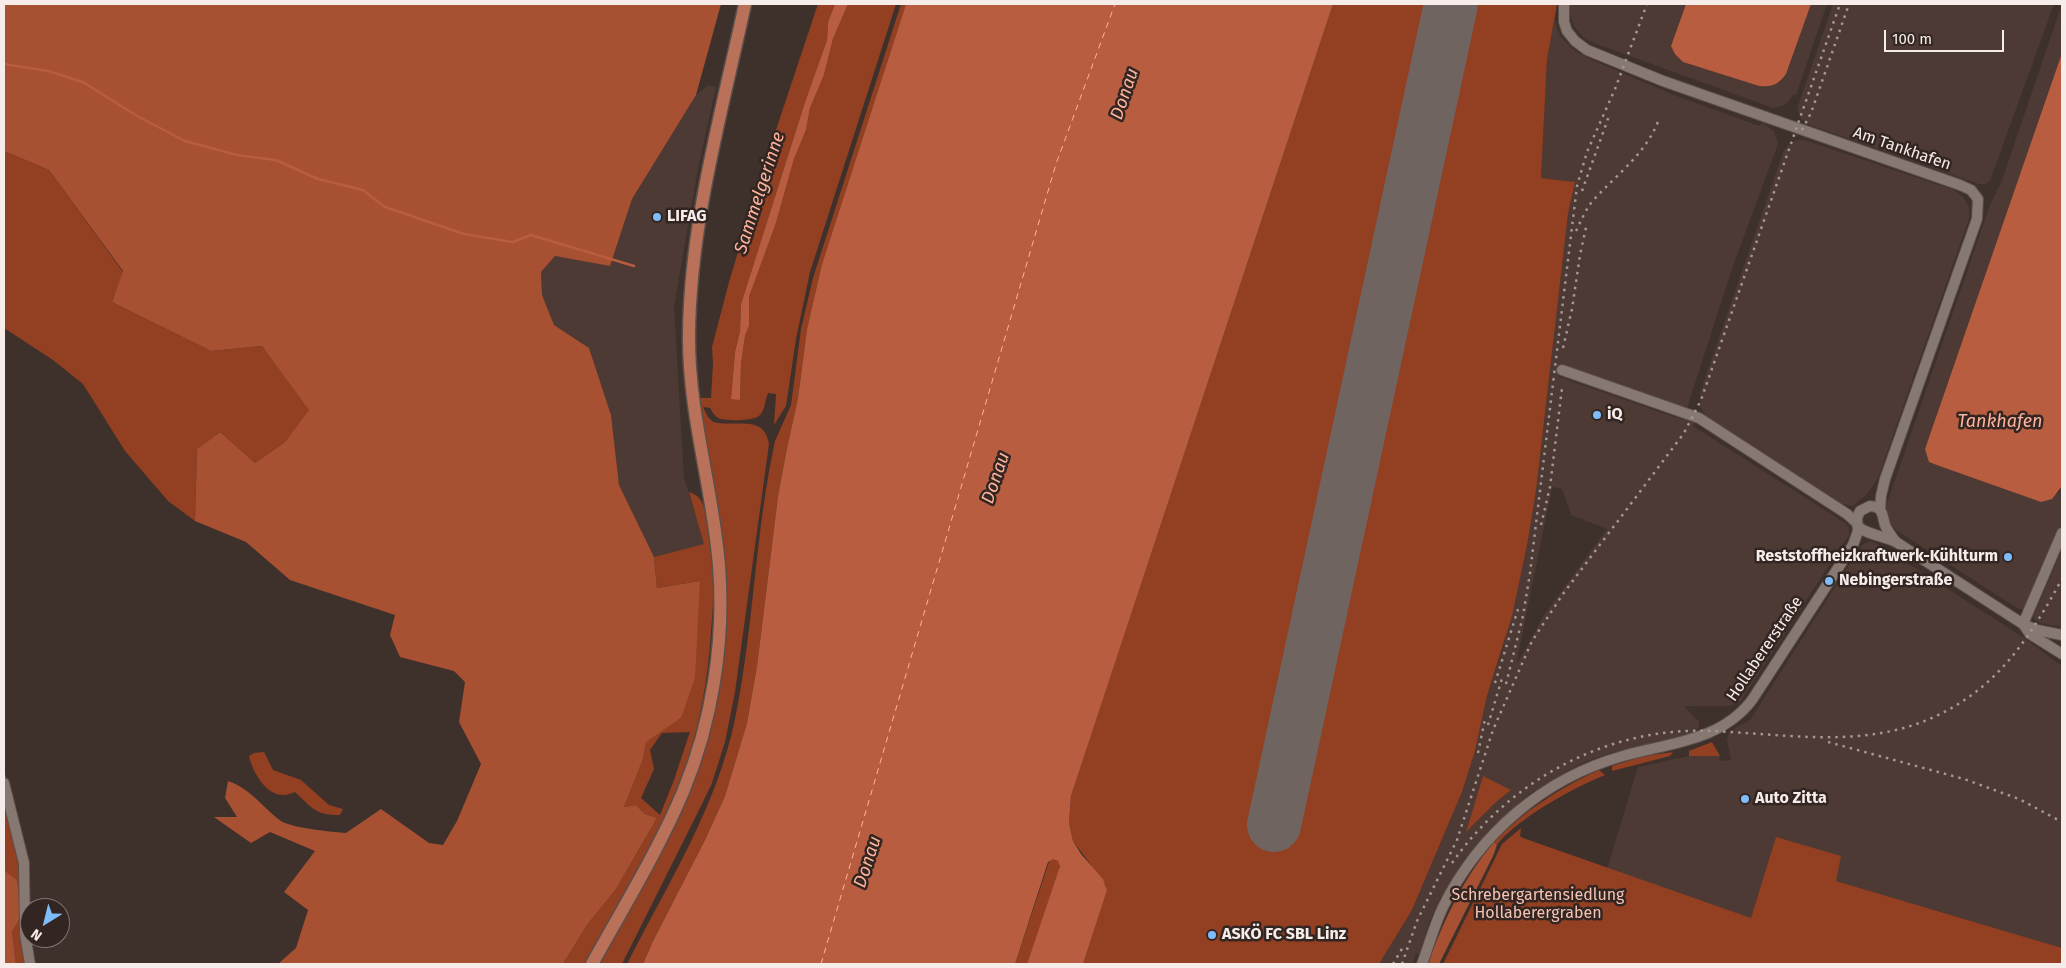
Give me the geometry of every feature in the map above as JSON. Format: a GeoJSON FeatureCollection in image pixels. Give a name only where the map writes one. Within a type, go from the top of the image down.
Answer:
{"type":"FeatureCollection","features":[{"type":"Feature","properties":{"kind":"main road"},"geometry":{"type":"LineString","coordinates":[[592,964],[658,844],[682,792],[703,730],[715,670],[720,608],[719,566],[693,405],[689,359],[689,318],[693,265],[700,220],[745,4]]}},
{"type":"Feature","properties":{"kind":"street","name":"Am Tankhafen"},"geometry":{"type":"LineString","coordinates":[[1564,4],[1564,22],[1567,31],[1575,41],[1587,50],[1663,81],[1960,185],[1970,190],[1978,199],[1977,219],[1885,479],[1880,510]]}},
{"type":"Feature","properties":{"kind":"street"},"geometry":{"type":"LineString","coordinates":[[1562,370],[1699,418],[1846,514],[1870,533],[1896,542],[2028,627],[2062,635]]}},
{"type":"Feature","properties":{"kind":"street","name":"Am Tankhafen"},"geometry":{"type":"LineString","coordinates":[[1862,509],[1885,479]]}},
{"type":"Feature","properties":{"kind":"street"},"geometry":{"type":"LineString","coordinates":[[1846,514],[1852,514],[1874,506],[1884,516],[1884,523],[1896,542]]}},
{"type":"Feature","properties":{"kind":"street"},"geometry":{"type":"LineString","coordinates":[[1858,525],[1857,516],[1862,509]]}},
{"type":"Feature","properties":{"kind":"street"},"geometry":{"type":"LineString","coordinates":[[1870,533],[1879,530],[1884,523]]}},
{"type":"Feature","properties":{"kind":"street","name":"Hollabererstraße"},"geometry":{"type":"LineString","coordinates":[[1853,545],[1858,525]]}},
{"type":"Feature","properties":{"kind":"street","name":"Hollabererstraße"},"geometry":{"type":"LineString","coordinates":[[1422,964],[1443,908],[1458,881],[1477,853],[1502,826],[1540,795],[1580,772],[1624,756],[1694,740],[1734,718],[1752,700],[1853,545],[1861,536],[1870,533]]}},
{"type":"Feature","properties":{"kind":"street"},"geometry":{"type":"LineString","coordinates":[[2062,533],[2028,627],[2030,634],[2062,654]]}},
{"type":"Feature","properties":{"kind":"street"},"geometry":{"type":"LineString","coordinates":[[4,783],[24,863],[25,934],[30,964]]}},
{"type":"Feature","properties":{"kind":"shaded area"},"geometry":{"type":"Polygon","coordinates":[[[4,4],[721,4],[696,95],[632,199],[610,266],[555,256],[541,272],[542,295],[554,325],[589,348],[611,415],[619,485],[654,557],[657,588],[700,581],[695,678],[681,718],[646,742],[643,759],[624,807],[636,805],[645,814],[657,818],[616,889],[587,925],[563,964],[278,964],[296,948],[308,910],[284,892],[315,851],[270,832],[251,843],[214,817],[237,817],[225,798],[228,781],[243,788],[281,821],[294,826],[346,833],[381,809],[429,843],[443,845],[457,821],[481,764],[459,722],[465,682],[454,671],[400,657],[390,635],[395,615],[290,580],[246,542],[195,521],[197,449],[220,432],[255,463],[285,442],[309,410],[262,346],[211,351],[112,302],[123,271],[49,170],[4,151],[4,4]]]}},
{"type":"Feature","properties":{"kind":"shaded area"},"geometry":{"type":"Polygon","coordinates":[[[1557,4],[1555,19],[1557,28],[1561,37],[1575,51],[1674,95],[1759,126],[1763,123],[1774,131],[1778,144],[1733,266],[1687,408],[1562,365],[1559,377],[1674,417],[1695,422],[1693,426],[1845,523],[1849,528],[1849,535],[1740,702],[1728,706],[1684,706],[1699,722],[1699,727],[1695,732],[1684,737],[1610,753],[1587,761],[1529,794],[1492,827],[1463,861],[1440,899],[1430,920],[1419,955],[1416,954],[1412,964],[1379,964],[1412,910],[1462,792],[1475,751],[1487,696],[1503,648],[1528,540],[1536,491],[1568,214],[1574,182],[1541,178],[1547,60],[1557,4]],[[1552,487],[1517,660],[1519,661],[1544,615],[1607,529],[1571,515],[1562,489],[1552,487]],[[1483,776],[1467,831],[1511,790],[1483,776]]]}},
{"type":"Feature","properties":{"kind":"shaded area"},"geometry":{"type":"Polygon","coordinates":[[[1569,4],[1686,4],[1671,46],[1683,62],[1759,86],[1768,86],[1781,81],[1786,74],[1811,4],[1827,4],[1796,95],[1794,94],[1785,105],[1773,108],[1591,42],[1584,38],[1574,26],[1569,13],[1569,4]]]}},
{"type":"Feature","properties":{"kind":"shaded area"},"geometry":{"type":"Polygon","coordinates":[[[1833,4],[2054,4],[1990,181],[1986,184],[1979,184],[1810,125],[1801,119],[1797,109],[1833,4]]]}},
{"type":"Feature","properties":{"kind":"shaded area"},"geometry":{"type":"Polygon","coordinates":[[[2062,4],[2062,53],[1925,449],[2058,494],[2062,486],[2062,523],[2058,538],[2023,610],[2017,608],[1896,530],[1888,519],[1886,506],[1990,205],[2002,180],[2062,4]]]}},
{"type":"Feature","properties":{"kind":"shaded area"},"geometry":{"type":"Polygon","coordinates":[[[709,85],[716,87],[697,174],[674,307],[684,478],[705,544],[654,557],[619,485],[611,415],[589,348],[554,325],[542,295],[541,272],[555,256],[610,266],[632,199],[696,95],[709,85]]]}},
{"type":"Feature","properties":{"kind":"shaded area"},"geometry":{"type":"Polygon","coordinates":[[[1797,140],[1804,140],[1954,190],[1963,197],[1969,207],[1969,219],[1878,478],[1867,494],[1853,506],[1838,503],[1707,418],[1700,407],[1700,393],[1784,150],[1797,140]]]}},
{"type":"Feature","properties":{"kind":"shaded area"},"geometry":{"type":"Polygon","coordinates":[[[1870,541],[2023,637],[2062,666],[2062,948],[1836,881],[1776,838],[1751,918],[1607,869],[1638,767],[1689,756],[1720,756],[1719,761],[1731,760],[1727,740],[1729,732],[1750,720],[1862,545],[1870,541]]]}},
{"type":"Feature","properties":{"kind":"shaded area"},"geometry":{"type":"Polygon","coordinates":[[[2062,550],[2062,627],[2040,623],[2033,617],[2062,550]]]}},
{"type":"Feature","properties":{"kind":"shaded area"},"geometry":{"type":"Polygon","coordinates":[[[1494,842],[1497,845],[1493,856],[1439,964],[1428,964],[1455,900],[1473,870],[1494,842]]]}},
{"type":"Feature","properties":{"kind":"shaded area"},"geometry":{"type":"Polygon","coordinates":[[[4,870],[17,880],[20,918],[12,932],[16,964],[4,964],[4,870]]]}},
{"type":"Feature","properties":{"kind":"green space"},"geometry":{"type":"Polygon","coordinates":[[[818,4],[835,4],[828,22],[827,40],[805,102],[741,304],[740,331],[735,352],[731,399],[740,399],[741,364],[745,336],[749,326],[749,297],[776,223],[794,159],[806,130],[810,108],[824,75],[833,39],[848,4],[896,4],[810,272],[796,339],[786,406],[774,425],[776,394],[768,393],[762,413],[757,417],[747,419],[721,419],[710,408],[703,407],[713,422],[755,425],[761,428],[766,434],[769,444],[735,692],[725,742],[712,783],[702,804],[622,964],[600,964],[680,815],[707,744],[719,693],[726,618],[726,565],[699,398],[711,398],[712,347],[729,282],[763,169],[818,4]]]}},
{"type":"Feature","properties":{"kind":"green space"},"geometry":{"type":"Polygon","coordinates":[[[901,4],[906,4],[822,264],[807,329],[798,398],[778,496],[757,666],[747,723],[725,796],[705,840],[643,964],[627,964],[689,845],[716,783],[727,752],[741,684],[768,476],[775,441],[791,405],[801,329],[813,278],[901,4]]]}},
{"type":"Feature","properties":{"kind":"green space"},"geometry":{"type":"Polygon","coordinates":[[[1333,4],[1557,4],[1547,60],[1541,178],[1575,182],[1568,214],[1536,491],[1512,616],[1487,696],[1475,751],[1462,792],[1412,910],[1379,964],[1083,964],[1106,892],[1106,885],[1073,841],[1069,823],[1071,796],[1333,4]]]}},
{"type":"Feature","properties":{"kind":"green space"},"geometry":{"type":"Polygon","coordinates":[[[4,151],[49,170],[123,272],[112,302],[211,351],[262,346],[310,410],[285,442],[255,463],[220,432],[197,449],[195,521],[168,501],[125,451],[83,384],[53,360],[4,328],[4,151]]]}},
{"type":"Feature","properties":{"kind":"green space"},"geometry":{"type":"Polygon","coordinates":[[[689,492],[700,499],[705,510],[711,548],[713,583],[708,668],[702,706],[693,743],[681,779],[660,827],[585,964],[563,964],[587,925],[616,889],[657,818],[645,814],[636,805],[624,807],[643,759],[646,741],[681,718],[700,581],[657,588],[654,557],[704,544],[689,492]],[[690,732],[662,733],[650,750],[654,769],[641,798],[660,815],[690,732]]]}},
{"type":"Feature","properties":{"kind":"green space"},"geometry":{"type":"Polygon","coordinates":[[[1712,742],[1720,756],[1689,756],[1689,751],[1712,742]]]}},
{"type":"Feature","properties":{"kind":"green space"},"geometry":{"type":"Polygon","coordinates":[[[264,752],[273,770],[301,780],[329,805],[343,809],[340,815],[325,814],[314,810],[295,792],[285,795],[277,794],[266,787],[253,769],[249,756],[254,753],[264,752]]]}},
{"type":"Feature","properties":{"kind":"green space"},"geometry":{"type":"Polygon","coordinates":[[[1673,752],[1670,756],[1612,771],[1612,766],[1644,756],[1673,752]]]}},
{"type":"Feature","properties":{"kind":"green space"},"geometry":{"type":"Polygon","coordinates":[[[4,770],[11,794],[24,898],[20,898],[20,901],[17,880],[4,870],[4,770]]]}},
{"type":"Feature","properties":{"kind":"green space"},"geometry":{"type":"Polygon","coordinates":[[[1599,770],[1605,775],[1578,787],[1547,805],[1518,825],[1497,845],[1494,842],[1517,820],[1543,801],[1570,784],[1599,770]]]}},
{"type":"Feature","properties":{"kind":"green space"},"geometry":{"type":"Polygon","coordinates":[[[1483,776],[1511,790],[1466,832],[1483,776]]]}},
{"type":"Feature","properties":{"kind":"green space","name":"Schrebergartensiedlung Hollaberergraben"},"geometry":{"type":"Polygon","coordinates":[[[1521,828],[1520,836],[1523,838],[1751,918],[1776,837],[1841,856],[1836,881],[2062,948],[2062,964],[1443,964],[1502,844],[1521,828]]]}},
{"type":"Feature","properties":{"kind":"green space"},"geometry":{"type":"Polygon","coordinates":[[[1050,859],[1056,859],[1060,863],[1059,870],[1027,964],[1015,964],[1050,859]]]}},
{"type":"Feature","properties":{"kind":"green space"},"geometry":{"type":"Polygon","coordinates":[[[20,918],[20,948],[31,948],[33,964],[16,964],[12,932],[20,918]]]}},
{"type":"Feature","properties":{"kind":"water"},"geometry":{"type":"Polygon","coordinates":[[[835,4],[848,4],[833,39],[824,75],[810,108],[806,130],[794,159],[776,223],[749,297],[749,326],[745,336],[741,364],[740,400],[731,399],[735,352],[740,331],[741,304],[805,102],[827,40],[828,22],[835,4]]]}},
{"type":"Feature","properties":{"kind":"water","name":"Donau"},"geometry":{"type":"Polygon","coordinates":[[[906,4],[1333,4],[1071,796],[1069,823],[1073,841],[1081,854],[1103,879],[1107,890],[1083,964],[1027,964],[1060,866],[1058,861],[1053,859],[1048,862],[1015,964],[643,964],[725,796],[747,723],[757,666],[778,496],[798,398],[807,329],[822,264],[906,4]]]}},
{"type":"Feature","properties":{"kind":"water"},"geometry":{"type":"Polygon","coordinates":[[[1686,4],[1811,4],[1786,74],[1780,81],[1771,86],[1759,86],[1683,62],[1675,54],[1671,46],[1686,4]]]}},
{"type":"Feature","properties":{"kind":"water","name":"Tankhafen"},"geometry":{"type":"Polygon","coordinates":[[[2062,53],[2062,486],[2052,499],[2041,502],[1929,462],[1925,449],[2062,53]]]}},
{"type":"Feature","properties":{"kind":"waterway"},"geometry":{"type":"LineString","coordinates":[[4,64],[48,71],[83,82],[137,116],[185,141],[237,155],[276,160],[318,179],[363,190],[385,207],[464,234],[513,242],[531,235],[634,266]]}},
{"type":"Feature","properties":{"kind":"ferry route"},"geometry":{"type":"LineString","coordinates":[[821,964],[1056,164],[1115,4]]}},
{"type":"Feature","properties":{"kind":"runway"},"geometry":{"type":"LineString","coordinates":[[1274,825],[1451,4]]}},
{"type":"Feature","properties":{"kind":"railway"},"geometry":{"type":"LineString","coordinates":[[1506,684],[1523,616],[1530,573],[1577,186],[1587,152],[1615,89],[1647,4]]}},
{"type":"Feature","properties":{"kind":"railway"},"geometry":{"type":"LineString","coordinates":[[1402,964],[1417,921],[1457,840],[1493,730],[1532,641],[1563,594],[1684,433],[1701,400],[1840,4]]}},
{"type":"Feature","properties":{"kind":"railway"},"geometry":{"type":"LineString","coordinates":[[1802,130],[1811,113],[1849,4]]}},
{"type":"Feature","properties":{"kind":"railway"},"geometry":{"type":"LineString","coordinates":[[1582,191],[1609,116]]}},
{"type":"Feature","properties":{"kind":"railway"},"geometry":{"type":"LineString","coordinates":[[1576,231],[1591,203],[1638,154],[1653,132],[1659,119]]}},
{"type":"Feature","properties":{"kind":"railway"},"geometry":{"type":"LineString","coordinates":[[1563,348],[1587,223]]}},
{"type":"Feature","properties":{"kind":"railway"},"geometry":{"type":"LineString","coordinates":[[1541,525],[1550,487],[1562,388]]}},
{"type":"Feature","properties":{"kind":"railway"},"geometry":{"type":"LineString","coordinates":[[1452,863],[1476,833],[1503,806],[1533,783],[1566,764],[1600,748],[1637,738],[1674,732],[1713,731],[1841,737],[1903,728],[1933,717],[1963,701],[2008,662],[2042,614],[2062,579]]}},
{"type":"Feature","properties":{"kind":"railway"},"geometry":{"type":"LineString","coordinates":[[1495,683],[1519,606]]}},
{"type":"Feature","properties":{"kind":"railway"},"geometry":{"type":"LineString","coordinates":[[1488,725],[1503,675]]}},
{"type":"Feature","properties":{"kind":"railway"},"geometry":{"type":"LineString","coordinates":[[1478,753],[1485,719]]}},
{"type":"Feature","properties":{"kind":"railway"},"geometry":{"type":"LineString","coordinates":[[1828,742],[1964,779],[2019,799],[2062,822]]}},
{"type":"Feature","properties":{"kind":"railway"},"geometry":{"type":"LineString","coordinates":[[1393,964],[1403,947]]}},
{"type":"Feature","properties":{"kind":"place","name":"LIFAG"},"geometry":{"type":"Point","coordinates":[657,217]}},
{"type":"Feature","properties":{"kind":"place","name":"iQ"},"geometry":{"type":"Point","coordinates":[1597,415]}},
{"type":"Feature","properties":{"kind":"place","name":"Reststoffheizkraftwerk-Kühlturm"},"geometry":{"type":"Point","coordinates":[2008,557]}},
{"type":"Feature","properties":{"kind":"place","name":"Nebingerstraße"},"geometry":{"type":"Point","coordinates":[1829,581]}},
{"type":"Feature","properties":{"kind":"place","name":"Auto Zitta"},"geometry":{"type":"Point","coordinates":[1745,799]}},
{"type":"Feature","properties":{"kind":"place","name":"ASKÖ FC SBL Linz"},"geometry":{"type":"Point","coordinates":[1212,935]}},
{"type":"Feature","properties":{"kind":"water label","name":"Sammelgerinne"},"geometry":{"type":"Point","coordinates":[760,193]}}]}
